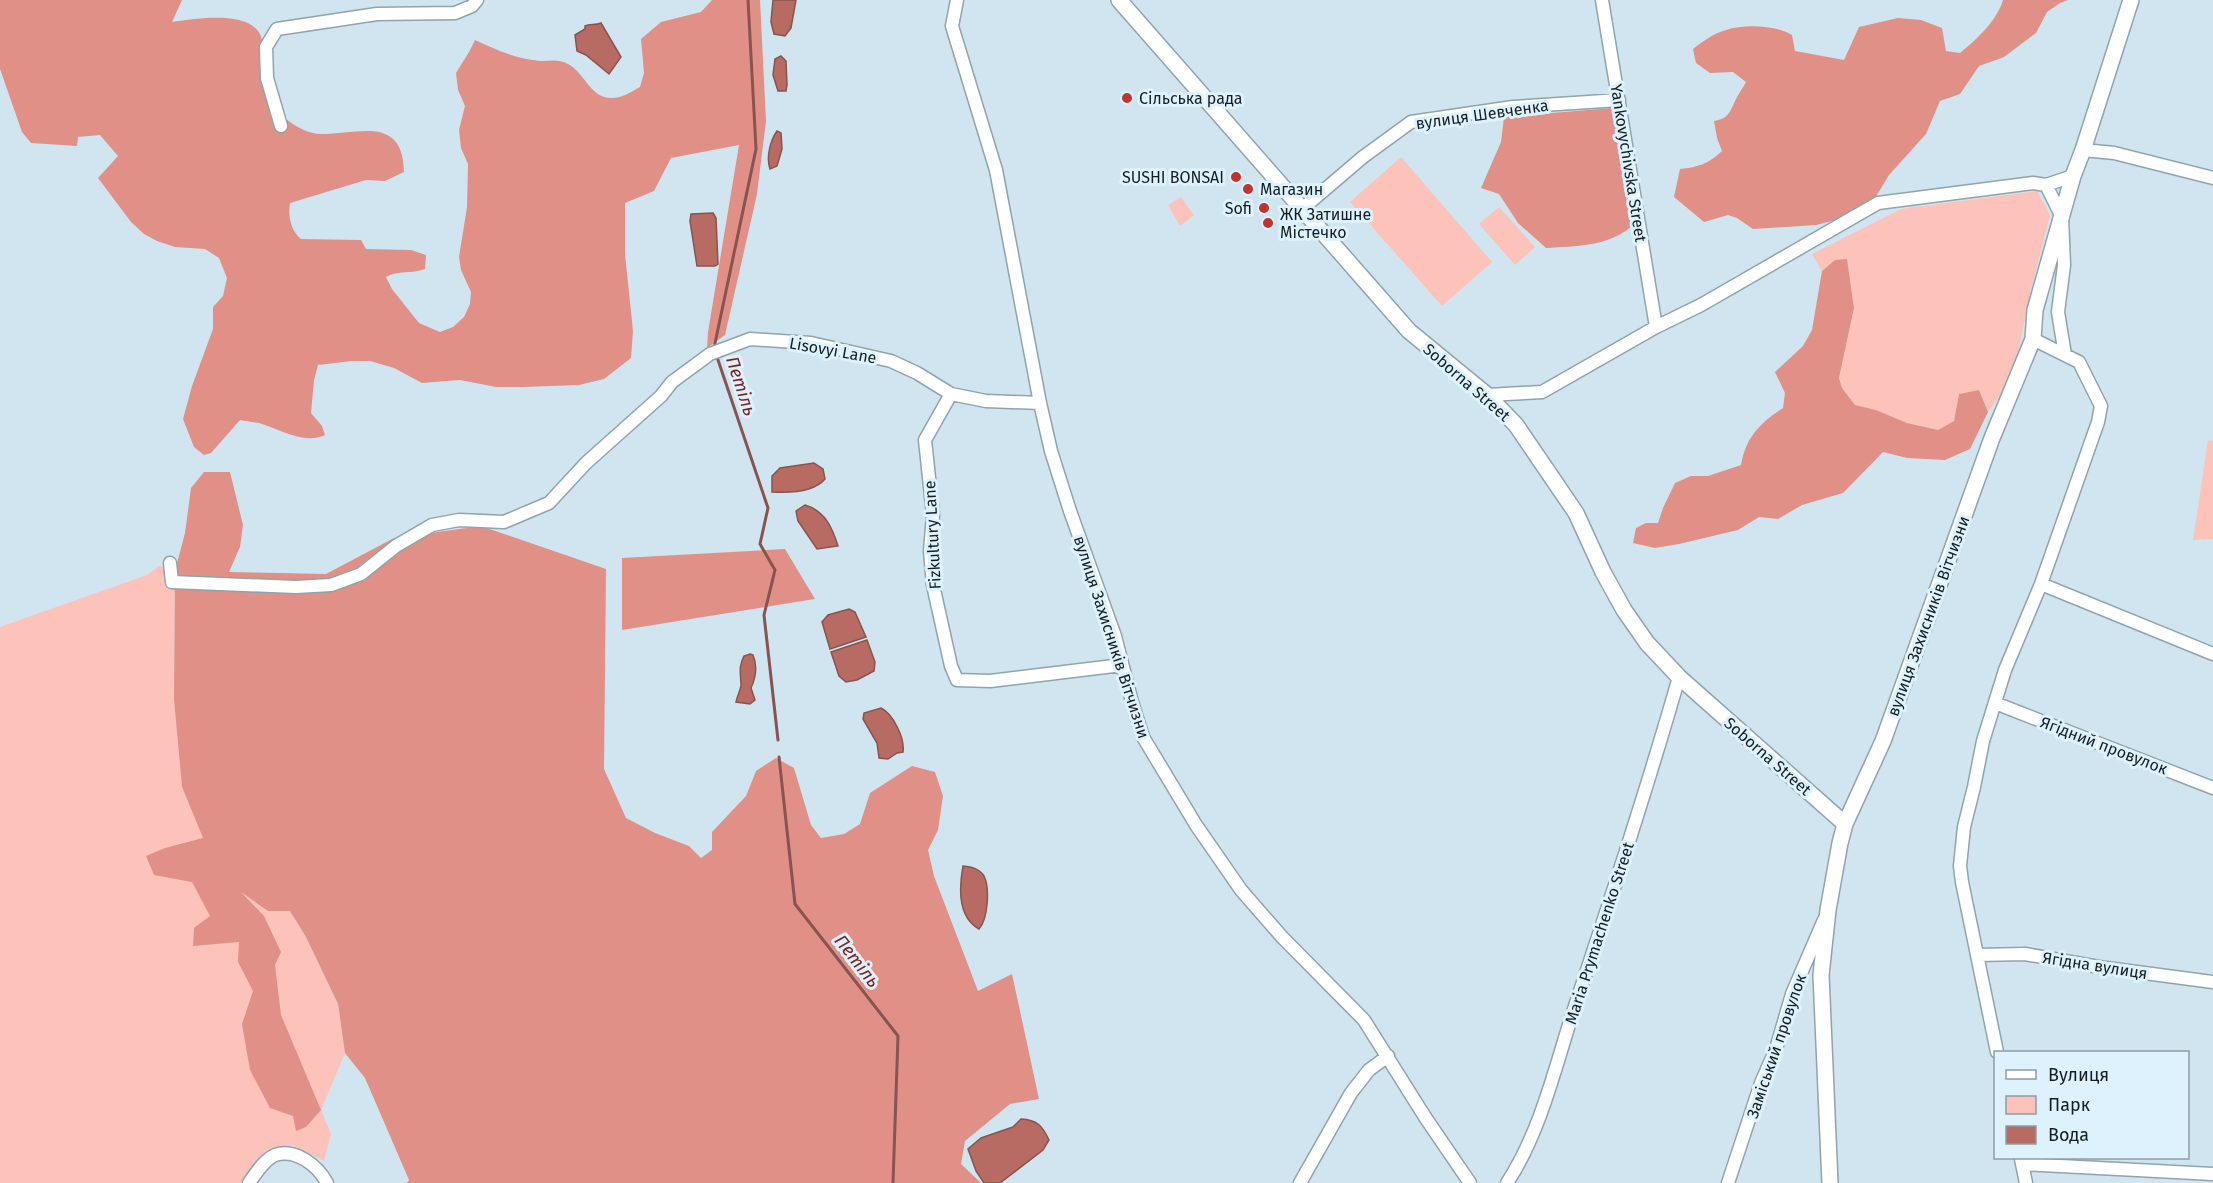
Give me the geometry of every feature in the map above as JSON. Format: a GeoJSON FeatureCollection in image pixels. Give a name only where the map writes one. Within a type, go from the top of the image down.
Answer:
{"type":"FeatureCollection","features":[{"type":"Feature","properties":{"kind":"street"},"geometry":{"type":"LineString","coordinates":[[281,126],[267,78],[266,47],[277,29],[377,14],[455,13],[472,6],[477,0]]}},
{"type":"Feature","properties":{"kind":"street","name":"вулиця Захисників Вітчизни"},"geometry":{"type":"LineString","coordinates":[[957,0],[952,26],[996,170],[1040,403],[1067,501],[1115,636],[1143,737],[1241,890],[1282,938],[1364,1020],[1470,1183]]}},
{"type":"Feature","properties":{"kind":"street","name":"Soborna Street"},"geometry":{"type":"LineString","coordinates":[[1119,0],[1409,331],[1487,395],[1516,425],[1576,513],[1603,572],[1624,610],[1647,643],[1679,677],[1845,824]]}},
{"type":"Feature","properties":{"kind":"street","name":"Yankovychivska Street"},"geometry":{"type":"LineString","coordinates":[[1602,0],[1656,327]]}},
{"type":"Feature","properties":{"kind":"street","name":"вулиця Захисників Вітчизни"},"geometry":{"type":"LineString","coordinates":[[1830,1183],[1821,975],[1828,910],[1836,860],[1845,824],[1883,741],[1992,438],[2033,339],[2035,310],[2073,176],[2131,0]]}},
{"type":"Feature","properties":{"kind":"street","name":"вулиця Шевченка"},"geometry":{"type":"LineString","coordinates":[[1302,209],[1363,157],[1411,122],[1513,107],[1619,100]]}},
{"type":"Feature","properties":{"kind":"street"},"geometry":{"type":"LineString","coordinates":[[2083,150],[2114,153],[2213,178]]}},
{"type":"Feature","properties":{"kind":"street"},"geometry":{"type":"LineString","coordinates":[[1487,395],[1542,392],[1656,327],[1701,305],[1878,203],[2032,183],[2046,185],[2073,176]]}},
{"type":"Feature","properties":{"kind":"street"},"geometry":{"type":"LineString","coordinates":[[2046,185],[2062,217],[2064,265],[2058,312],[2065,356]]}},
{"type":"Feature","properties":{"kind":"street","name":"Lisovyi Lane"},"geometry":{"type":"LineString","coordinates":[[170,563],[172,582],[296,587],[332,585],[361,574],[396,546],[432,525],[459,520],[504,522],[549,503],[586,463],[661,396],[672,382],[716,351],[750,339],[811,343],[891,361],[917,373],[951,394],[986,401],[1040,403]]}},
{"type":"Feature","properties":{"kind":"street"},"geometry":{"type":"LineString","coordinates":[[1997,1051],[1960,866],[1964,827],[1983,741],[2005,670],[2041,584],[2098,422],[2101,406],[2079,362],[2033,339]]}},
{"type":"Feature","properties":{"kind":"street","name":"Fizkultury Lane"},"geometry":{"type":"LineString","coordinates":[[951,394],[926,440],[933,515],[930,551],[933,585],[951,666],[957,680],[990,681],[1122,665]]}},
{"type":"Feature","properties":{"kind":"street"},"geometry":{"type":"LineString","coordinates":[[2041,584],[2213,654]]}},
{"type":"Feature","properties":{"kind":"street","name":"Maria Prymachenko Street"},"geometry":{"type":"LineString","coordinates":[[1507,1183],[1518,1166],[1536,1125],[1610,903],[1679,677]]}},
{"type":"Feature","properties":{"kind":"street","name":"Ягідний провулок"},"geometry":{"type":"LineString","coordinates":[[1995,703],[2213,788]]}},
{"type":"Feature","properties":{"kind":"street","name":"Заміський провулок"},"geometry":{"type":"LineString","coordinates":[[1728,1183],[1761,1083],[1776,1049],[1792,994],[1828,910]]}},
{"type":"Feature","properties":{"kind":"street","name":"Ягідна вулиця"},"geometry":{"type":"LineString","coordinates":[[1977,955],[2025,954],[2099,967],[2213,982]]}},
{"type":"Feature","properties":{"kind":"street"},"geometry":{"type":"LineString","coordinates":[[1300,1183],[1351,1093],[1369,1070],[1388,1056]]}},
{"type":"Feature","properties":{"kind":"street"},"geometry":{"type":"LineString","coordinates":[[249,1183],[261,1167],[276,1155],[291,1154],[307,1160],[327,1183]]}},
{"type":"Feature","properties":{"kind":"street"},"geometry":{"type":"LineString","coordinates":[[2026,1183],[2021,1161],[2213,1174]]}},
{"type":"Feature","properties":{"kind":"green space"},"geometry":{"type":"Polygon","coordinates":[[[1401,157],[1492,262],[1442,306],[1350,202],[1401,157]]]}},
{"type":"Feature","properties":{"kind":"green space"},"geometry":{"type":"Polygon","coordinates":[[[2037,191],[2050,215],[2031,289],[2013,377],[1988,412],[1979,390],[1959,394],[1954,421],[1938,430],[1907,423],[1876,410],[1855,405],[1842,388],[1839,378],[1854,308],[1847,260],[1835,260],[1822,271],[1812,254],[1901,209],[2037,191]]]}},
{"type":"Feature","properties":{"kind":"green space"},"geometry":{"type":"Polygon","coordinates":[[[1181,197],[1194,215],[1180,226],[1168,205],[1181,197]]]}},
{"type":"Feature","properties":{"kind":"green space"},"geometry":{"type":"Polygon","coordinates":[[[1499,207],[1535,247],[1515,265],[1479,224],[1499,207]]]}},
{"type":"Feature","properties":{"kind":"green space"},"geometry":{"type":"Polygon","coordinates":[[[2208,440],[2213,441],[2213,539],[2193,540],[2208,440]]]}},
{"type":"Feature","properties":{"kind":"green space"},"geometry":{"type":"Polygon","coordinates":[[[159,566],[175,571],[174,700],[182,787],[203,838],[267,911],[290,911],[306,937],[338,1004],[345,1053],[321,1110],[331,1134],[324,1161],[293,1145],[271,1152],[247,1183],[0,1183],[0,627],[147,575],[159,566]]]}},
{"type":"Feature","properties":{"kind":"shaded area"},"geometry":{"type":"Polygon","coordinates":[[[0,0],[182,0],[172,22],[219,18],[232,19],[253,26],[261,36],[278,107],[284,117],[299,128],[317,134],[364,131],[387,135],[396,142],[402,154],[404,172],[385,181],[366,180],[290,203],[289,212],[294,231],[301,239],[361,240],[366,249],[411,250],[426,255],[425,269],[386,277],[392,289],[419,323],[440,332],[453,327],[464,317],[470,304],[471,292],[461,270],[459,257],[467,207],[468,164],[461,148],[459,130],[465,106],[458,90],[456,73],[475,40],[515,56],[541,61],[565,62],[574,68],[597,93],[603,97],[614,98],[626,95],[640,87],[644,73],[641,39],[661,22],[701,12],[712,0],[760,0],[766,121],[757,194],[725,335],[707,348],[739,145],[671,158],[654,191],[625,203],[625,254],[633,331],[631,358],[604,379],[579,385],[496,387],[460,380],[422,383],[394,368],[370,361],[318,365],[311,413],[322,426],[325,435],[317,438],[300,437],[259,423],[240,420],[211,453],[204,455],[194,447],[183,419],[192,386],[213,329],[213,307],[223,296],[227,278],[219,258],[205,249],[175,247],[157,241],[144,234],[131,222],[98,178],[118,156],[100,135],[78,137],[77,146],[31,143],[22,132],[0,69],[0,0]]]}},
{"type":"Feature","properties":{"kind":"shaded area"},"geometry":{"type":"Polygon","coordinates":[[[2003,0],[2068,0],[2047,12],[2036,33],[2004,57],[1979,66],[1960,94],[1940,101],[1926,134],[1889,175],[1872,203],[1836,220],[1816,225],[1753,229],[1728,215],[1704,222],[1674,197],[1680,169],[1703,164],[1722,151],[1714,121],[1728,114],[1746,82],[1733,72],[1710,73],[1696,63],[1693,49],[1708,38],[1733,28],[1769,27],[1792,35],[1795,51],[1844,60],[1859,27],[1898,18],[1921,20],[1942,28],[1946,51],[1960,53],[1991,23],[2003,0]]]}},
{"type":"Feature","properties":{"kind":"shaded area"},"geometry":{"type":"Polygon","coordinates":[[[1612,108],[1631,227],[1601,242],[1546,248],[1518,223],[1499,194],[1481,188],[1501,142],[1504,117],[1612,108]]]}},
{"type":"Feature","properties":{"kind":"shaded area"},"geometry":{"type":"Polygon","coordinates":[[[1847,259],[1854,308],[1839,378],[1842,388],[1855,405],[1876,410],[1907,423],[1938,430],[1954,421],[1959,394],[1979,390],[1988,412],[1970,449],[1945,460],[1907,458],[1883,452],[1843,493],[1802,505],[1778,519],[1759,517],[1738,530],[1655,548],[1633,543],[1636,528],[1646,523],[1658,523],[1675,483],[1691,476],[1708,476],[1741,465],[1746,446],[1755,432],[1767,419],[1783,408],[1785,393],[1775,372],[1803,346],[1812,330],[1822,271],[1835,260],[1847,259]]]}},
{"type":"Feature","properties":{"kind":"shaded area"},"geometry":{"type":"Polygon","coordinates":[[[204,472],[230,472],[243,525],[240,547],[229,572],[326,574],[394,538],[481,526],[606,569],[604,769],[626,818],[655,833],[689,846],[701,858],[712,850],[712,832],[746,796],[756,771],[776,758],[794,768],[811,825],[821,838],[844,834],[860,824],[870,793],[912,766],[935,772],[943,796],[938,830],[928,850],[934,876],[978,991],[1012,974],[1039,1099],[1010,1104],[965,1141],[961,1164],[981,1183],[407,1183],[409,1180],[365,1078],[345,1053],[338,1004],[306,937],[290,911],[268,911],[241,892],[264,916],[281,952],[275,965],[281,1015],[321,1110],[306,1127],[296,1131],[293,1116],[270,1108],[250,1070],[242,1024],[253,991],[238,962],[239,942],[193,946],[194,928],[210,916],[192,882],[154,875],[146,856],[165,848],[203,838],[182,787],[174,700],[175,571],[185,533],[191,488],[204,472]]]}},
{"type":"Feature","properties":{"kind":"shaded area"},"geometry":{"type":"Polygon","coordinates":[[[785,549],[815,599],[622,630],[622,558],[785,549]]]}},
{"type":"Feature","properties":{"kind":"water"},"geometry":{"type":"Polygon","coordinates":[[[773,0],[796,0],[791,28],[785,36],[774,34],[771,22],[773,0]]]}},
{"type":"Feature","properties":{"kind":"water"},"geometry":{"type":"Polygon","coordinates":[[[601,23],[621,57],[609,74],[586,55],[577,51],[575,35],[587,25],[601,23]]]}},
{"type":"Feature","properties":{"kind":"water"},"geometry":{"type":"Polygon","coordinates":[[[781,56],[786,61],[786,91],[778,91],[773,75],[775,59],[781,56]]]}},
{"type":"Feature","properties":{"kind":"water"},"geometry":{"type":"Polygon","coordinates":[[[777,131],[781,133],[782,149],[777,166],[770,169],[769,150],[777,131]]]}},
{"type":"Feature","properties":{"kind":"water"},"geometry":{"type":"Polygon","coordinates":[[[713,213],[716,218],[718,264],[697,266],[691,214],[713,213]]]}},
{"type":"Feature","properties":{"kind":"water"},"geometry":{"type":"Polygon","coordinates":[[[814,463],[823,469],[825,479],[820,483],[801,491],[772,492],[772,476],[780,468],[814,463]]]}},
{"type":"Feature","properties":{"kind":"water"},"geometry":{"type":"Polygon","coordinates":[[[805,505],[823,516],[838,546],[817,549],[798,521],[796,511],[805,505]]]}},
{"type":"Feature","properties":{"kind":"water"},"geometry":{"type":"Polygon","coordinates":[[[849,609],[855,612],[866,637],[830,649],[822,622],[828,615],[849,609]]]}},
{"type":"Feature","properties":{"kind":"water"},"geometry":{"type":"Polygon","coordinates":[[[867,640],[875,662],[874,671],[857,680],[846,682],[839,676],[831,652],[867,640]]]}},
{"type":"Feature","properties":{"kind":"water"},"geometry":{"type":"Polygon","coordinates":[[[753,655],[756,664],[751,688],[755,700],[750,704],[736,702],[741,686],[741,664],[744,656],[753,655]]]}},
{"type":"Feature","properties":{"kind":"water"},"geometry":{"type":"Polygon","coordinates":[[[881,708],[894,721],[903,746],[903,752],[888,759],[879,758],[877,743],[863,719],[864,713],[881,708]]]}},
{"type":"Feature","properties":{"kind":"water"},"geometry":{"type":"Polygon","coordinates":[[[963,866],[980,871],[986,881],[986,911],[979,929],[972,924],[963,910],[961,883],[963,866]]]}},
{"type":"Feature","properties":{"kind":"water"},"geometry":{"type":"Polygon","coordinates":[[[1021,1119],[1038,1124],[1049,1140],[1043,1150],[1000,1183],[984,1183],[976,1171],[968,1149],[981,1138],[1013,1127],[1021,1119]]]}},
{"type":"Feature","properties":{"kind":"waterway","name":"Петіль"},"geometry":{"type":"LineString","coordinates":[[714,348],[756,149],[748,0]]}},
{"type":"Feature","properties":{"kind":"waterway","name":"Петіль"},"geometry":{"type":"LineString","coordinates":[[716,354],[768,508],[760,544],[775,570],[764,615],[778,740]]}},
{"type":"Feature","properties":{"kind":"waterway","name":"Петіль"},"geometry":{"type":"LineString","coordinates":[[779,757],[795,904],[898,1036],[893,1183]]}},
{"type":"Feature","properties":{"kind":"place","name":"Cільська рада"},"geometry":{"type":"Point","coordinates":[1127,98]}},
{"type":"Feature","properties":{"kind":"place","name":"SUSHI BONSAI"},"geometry":{"type":"Point","coordinates":[1236,177]}},
{"type":"Feature","properties":{"kind":"place","name":"Магазин"},"geometry":{"type":"Point","coordinates":[1248,189]}},
{"type":"Feature","properties":{"kind":"place","name":"Sofi"},"geometry":{"type":"Point","coordinates":[1264,208]}},
{"type":"Feature","properties":{"kind":"place","name":"ЖК Затишне Містечко"},"geometry":{"type":"Point","coordinates":[1268,223]}}]}
